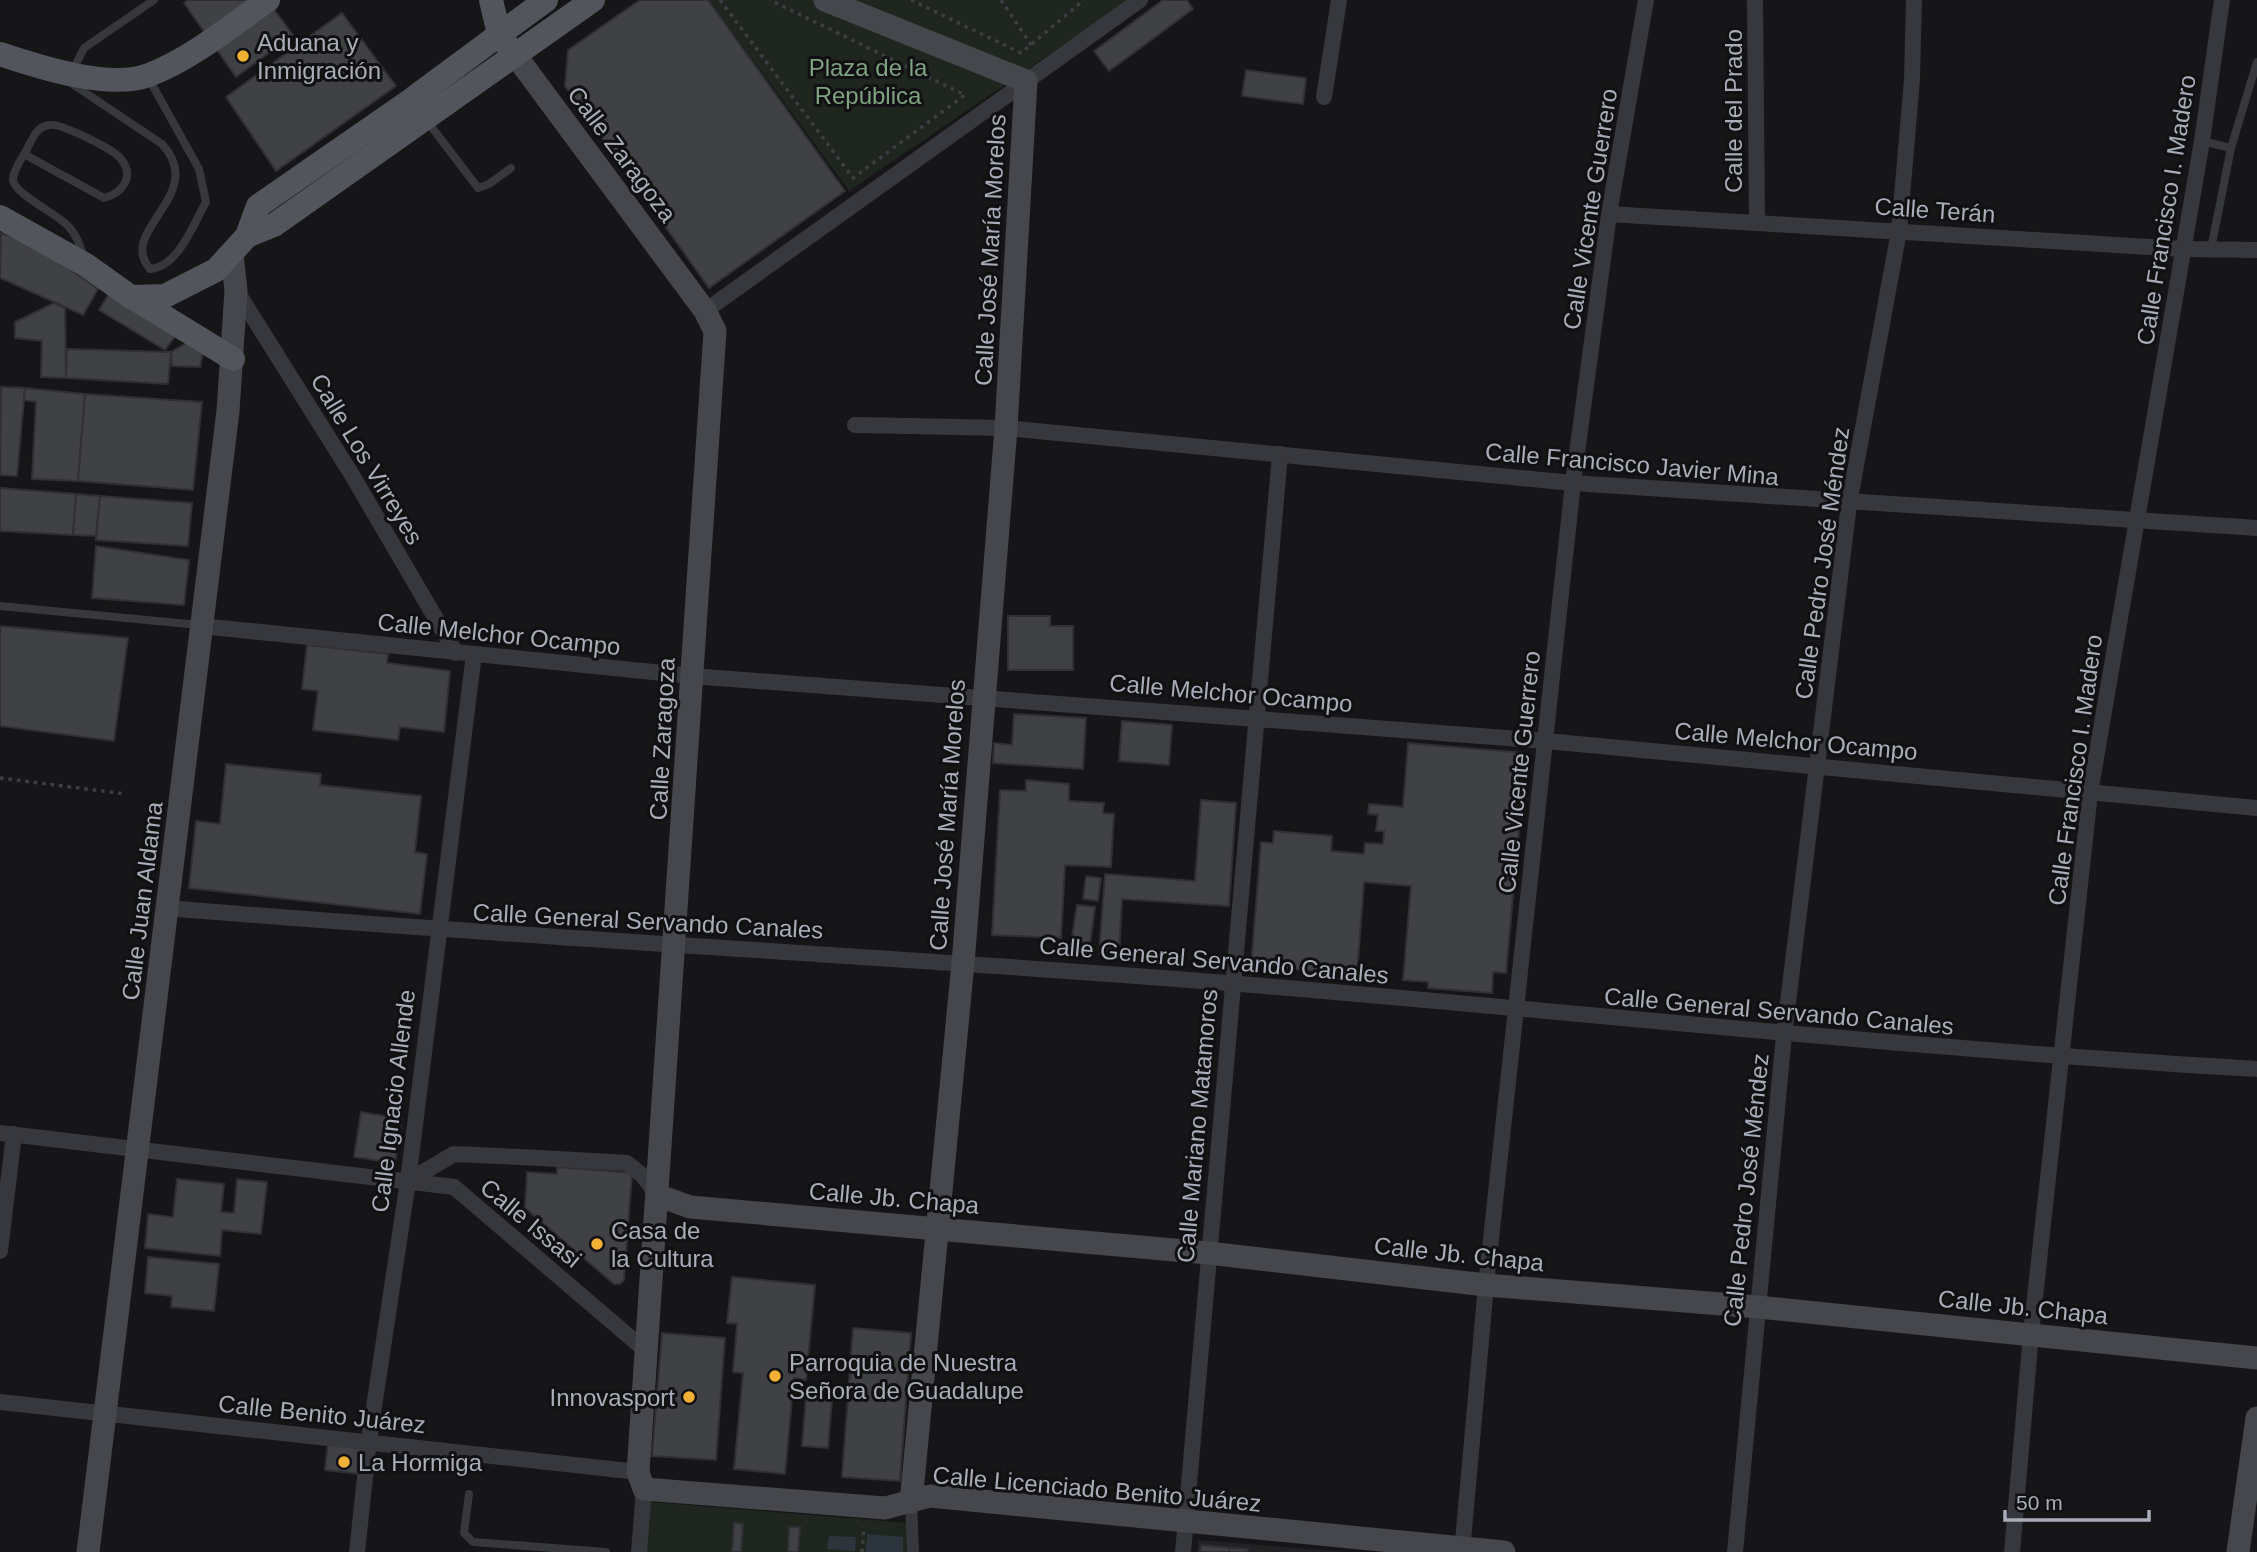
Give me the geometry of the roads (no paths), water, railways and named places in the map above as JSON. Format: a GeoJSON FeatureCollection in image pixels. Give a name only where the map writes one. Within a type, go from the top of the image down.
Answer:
{"type":"FeatureCollection","features":[{"type":"Feature","properties":{"kind":"main road"},"geometry":{"type":"LineString","coordinates":[[8,57],[100,78],[147,76],[184,56],[268,0]]}},
{"type":"Feature","properties":{"kind":"main road"},"geometry":{"type":"LineString","coordinates":[[491,0],[499,34],[516,56]]}},
{"type":"Feature","properties":{"kind":"main road"},"geometry":{"type":"LineString","coordinates":[[419,109],[499,34],[546,0]]}},
{"type":"Feature","properties":{"kind":"main road"},"geometry":{"type":"LineString","coordinates":[[131,296],[164,296],[216,270],[239,246],[258,206],[419,109],[516,56],[593,0]]}},
{"type":"Feature","properties":{"kind":"main road"},"geometry":{"type":"LineString","coordinates":[[825,0],[1026,81]]}},
{"type":"Feature","properties":{"kind":"main road","name":"Calle Zaragoza"},"geometry":{"type":"LineString","coordinates":[[516,56],[705,311],[715,331],[676,946],[645,1350],[641,1480]]}},
{"type":"Feature","properties":{"kind":"main road","name":"Calle José María Morelos"},"geometry":{"type":"LineString","coordinates":[[911,1502],[940,1228],[963,962],[982,696],[1006,428],[1026,81]]}},
{"type":"Feature","properties":{"kind":"main road"},"geometry":{"type":"LineString","coordinates":[[0,217],[86,265],[233,359]]}},
{"type":"Feature","properties":{"kind":"main road","name":"Calle Juan Aldama"},"geometry":{"type":"LineString","coordinates":[[88,1552],[107,1414],[233,359],[239,246]]}},
{"type":"Feature","properties":{"kind":"main road","name":"Calle Jb. Chapa"},"geometry":{"type":"LineString","coordinates":[[657,1195],[690,1207],[1208,1254],[1486,1285],[1758,1307],[2257,1359]]}},
{"type":"Feature","properties":{"kind":"main road"},"geometry":{"type":"LineString","coordinates":[[2238,1552],[2257,1418]]}},
{"type":"Feature","properties":{"kind":"main road","name":"Calle Licenciado Benito Juárez"},"geometry":{"type":"LineString","coordinates":[[641,1480],[885,1508],[930,1496],[1503,1552]]}},
{"type":"Feature","properties":{"kind":"street"},"geometry":{"type":"LineString","coordinates":[[705,311],[1140,0]]}},
{"type":"Feature","properties":{"kind":"street"},"geometry":{"type":"LineString","coordinates":[[1324,97],[1339,0]]}},
{"type":"Feature","properties":{"kind":"street","name":"Calle Vicente Guerrero"},"geometry":{"type":"LineString","coordinates":[[1463,1550],[1486,1285],[1573,483],[1609,214],[1646,0]]}},
{"type":"Feature","properties":{"kind":"street","name":"Calle del Prado"},"geometry":{"type":"LineString","coordinates":[[1755,0],[1757,223]]}},
{"type":"Feature","properties":{"kind":"street","name":"Calle Pedro José Méndez"},"geometry":{"type":"LineString","coordinates":[[1735,1552],[1784,1035],[1849,504],[1899,231],[1911,92],[1914,0]]}},
{"type":"Feature","properties":{"kind":"street","name":"Calle Francisco I. Madero"},"geometry":{"type":"LineString","coordinates":[[2012,1552],[2031,1334],[2090,793],[2202,141],[2222,0]]}},
{"type":"Feature","properties":{"kind":"street","name":"Calle Terán"},"geometry":{"type":"LineString","coordinates":[[1609,214],[2182,249],[2257,250]]}},
{"type":"Feature","properties":{"kind":"street","name":"Calle Los Virreyes"},"geometry":{"type":"LineString","coordinates":[[236,290],[352,475],[456,653]]}},
{"type":"Feature","properties":{"kind":"street","name":"Calle Francisco Javier Mina"},"geometry":{"type":"LineString","coordinates":[[855,425],[1006,428],[1573,483],[1849,504],[2257,528]]}},
{"type":"Feature","properties":{"kind":"street","name":"Calle Mariano Matamoros"},"geometry":{"type":"LineString","coordinates":[[1183,1552],[1280,454]]}},
{"type":"Feature","properties":{"kind":"street","name":"Calle Melchor Ocampo"},"geometry":{"type":"LineString","coordinates":[[201,626],[692,676],[1546,741],[2257,808]]}},
{"type":"Feature","properties":{"kind":"street","name":"Calle Ignacio Allende"},"geometry":{"type":"LineString","coordinates":[[356,1552],[408,1181],[437,931],[474,654]]}},
{"type":"Feature","properties":{"kind":"street","name":"Calle General Servando Canales"},"geometry":{"type":"LineString","coordinates":[[167,908],[437,931],[963,962],[2062,1058],[2257,1069]]}},
{"type":"Feature","properties":{"kind":"street"},"geometry":{"type":"LineString","coordinates":[[0,1251],[7,1133]]}},
{"type":"Feature","properties":{"kind":"street","name":"Calle Issasi"},"geometry":{"type":"LineString","coordinates":[[7,1133],[454,1187],[645,1350]]}},
{"type":"Feature","properties":{"kind":"street"},"geometry":{"type":"LineString","coordinates":[[408,1181],[454,1154],[627,1163],[643,1176],[657,1195]]}},
{"type":"Feature","properties":{"kind":"street","name":"Calle Benito Juárez"},"geometry":{"type":"LineString","coordinates":[[0,1402],[370,1441],[641,1480]]}},
{"type":"Feature","properties":{"kind":"street"},"geometry":{"type":"LineString","coordinates":[[639,1552],[641,1480]]}},
{"type":"Feature","properties":{"kind":"street","name":"Calle José María Morelos"},"geometry":{"type":"LineString","coordinates":[[911,1502],[915,1529],[913,1552]]}},
{"type":"Feature","properties":{"kind":"lane"},"geometry":{"type":"LineString","coordinates":[[147,76],[199,169],[206,202],[172,259],[162,268],[150,269],[142,260],[141,247],[175,184],[178,170],[174,158],[162,144],[60,71],[84,48],[155,0]]}},
{"type":"Feature","properties":{"kind":"lane"},"geometry":{"type":"LineString","coordinates":[[2211,249],[2231,148],[2257,62]]}},
{"type":"Feature","properties":{"kind":"lane"},"geometry":{"type":"LineString","coordinates":[[419,109],[478,188],[511,168]]}},
{"type":"Feature","properties":{"kind":"lane"},"geometry":{"type":"LineString","coordinates":[[24,154],[104,198],[116,195],[126,183],[128,170],[120,157],[62,126],[49,125],[38,130],[24,154],[13,182],[19,191],[50,210],[68,226],[79,242],[86,265]]}},
{"type":"Feature","properties":{"kind":"lane"},"geometry":{"type":"LineString","coordinates":[[2202,141],[2231,148]]}},
{"type":"Feature","properties":{"kind":"lane"},"geometry":{"type":"LineString","coordinates":[[0,606],[201,626]]}},
{"type":"Feature","properties":{"kind":"lane"},"geometry":{"type":"LineString","coordinates":[[468,1494],[464,1533],[473,1542],[606,1552]]}},
{"type":"Feature","properties":{"kind":"place","name":"Aduana y Inmigración"},"geometry":{"type":"Point","coordinates":[243,56]}},
{"type":"Feature","properties":{"kind":"place","name":"Casa de la Cultura"},"geometry":{"type":"Point","coordinates":[597,1244]}},
{"type":"Feature","properties":{"kind":"place","name":"Parroquia de Nuestra Señora de Guadalupe"},"geometry":{"type":"Point","coordinates":[775,1376]}},
{"type":"Feature","properties":{"kind":"place","name":"Innovasport"},"geometry":{"type":"Point","coordinates":[689,1397]}},
{"type":"Feature","properties":{"kind":"place","name":"La Hormiga"},"geometry":{"type":"Point","coordinates":[344,1462]}},
{"type":"Feature","properties":{"kind":"park label","name":"Plaza de la República"},"geometry":{"type":"Point","coordinates":[868,81]}}]}
